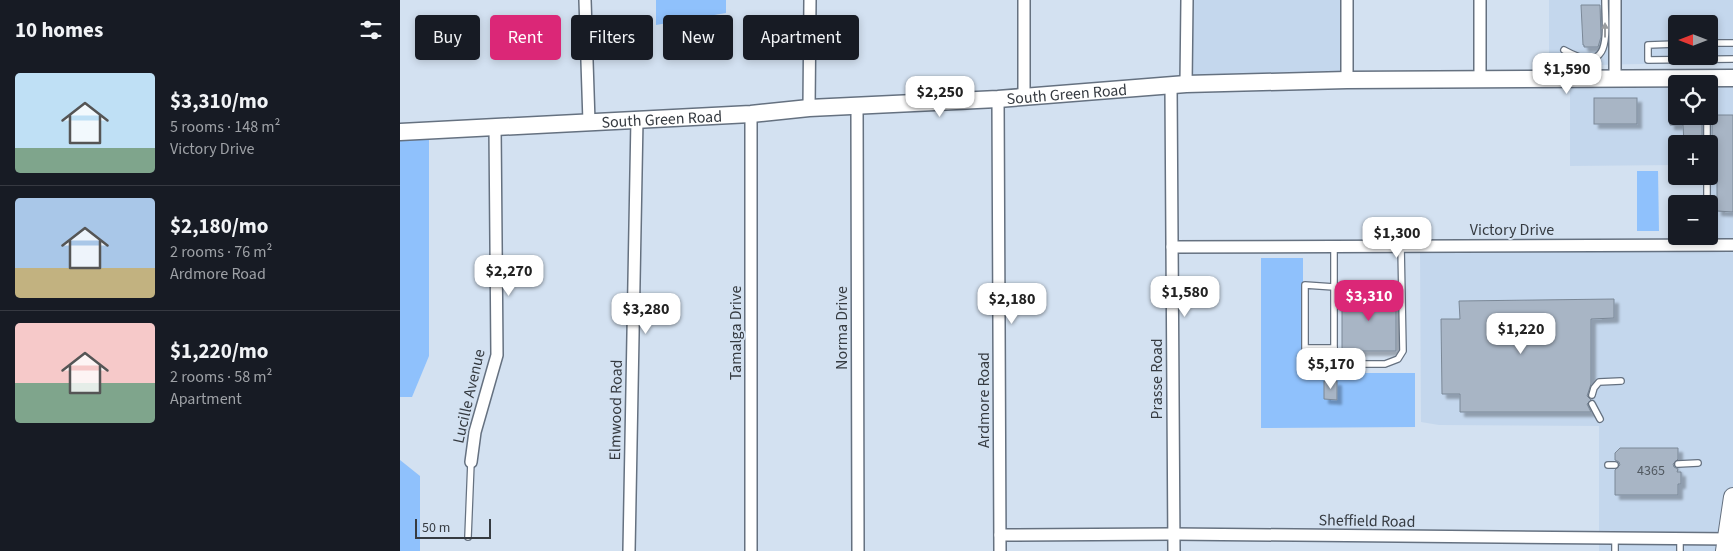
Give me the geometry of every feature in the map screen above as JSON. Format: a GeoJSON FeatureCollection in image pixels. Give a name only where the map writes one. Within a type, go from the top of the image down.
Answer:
{"type":"FeatureCollection","features":[{"type":"Feature","properties":{"kind":"main road","name":"South Green Road"},"geometry":{"type":"LineString","coordinates":[[1718,80],[1733,78]]}},
{"type":"Feature","properties":{"kind":"main road","name":"South Green Road"},"geometry":{"type":"LineString","coordinates":[[400,132],[751,114],[809,108],[998,99],[1179,85],[1347,80],[1668,80]]}},
{"type":"Feature","properties":{"kind":"main road"},"geometry":{"type":"LineString","coordinates":[[1728,543],[1733,497]]}},
{"type":"Feature","properties":{"kind":"street"},"geometry":{"type":"LineString","coordinates":[[585,0],[589,122]]}},
{"type":"Feature","properties":{"kind":"street"},"geometry":{"type":"LineString","coordinates":[[809,108],[810,0]]}},
{"type":"Feature","properties":{"kind":"street"},"geometry":{"type":"LineString","coordinates":[[1024,0],[1024,96]]}},
{"type":"Feature","properties":{"kind":"street","name":"Prasse Road"},"geometry":{"type":"LineString","coordinates":[[1174,551],[1172,247],[1179,85],[1187,0]]}},
{"type":"Feature","properties":{"kind":"street"},"geometry":{"type":"LineString","coordinates":[[1347,0],[1347,80]]}},
{"type":"Feature","properties":{"kind":"street"},"geometry":{"type":"LineString","coordinates":[[1480,0],[1480,80]]}},
{"type":"Feature","properties":{"kind":"street"},"geometry":{"type":"LineString","coordinates":[[1615,0],[1615,79]]}},
{"type":"Feature","properties":{"kind":"street","name":"Ardmore Road"},"geometry":{"type":"LineString","coordinates":[[998,99],[1000,551]]}},
{"type":"Feature","properties":{"kind":"street","name":"Norma Drive"},"geometry":{"type":"LineString","coordinates":[[858,106],[858,551]]}},
{"type":"Feature","properties":{"kind":"street","name":"Tamalga Drive"},"geometry":{"type":"LineString","coordinates":[[751,114],[751,551]]}},
{"type":"Feature","properties":{"kind":"street","name":"Elmwood Road"},"geometry":{"type":"LineString","coordinates":[[629,551],[637,119]]}},
{"type":"Feature","properties":{"kind":"street","name":"Lucille Avenue"},"geometry":{"type":"LineString","coordinates":[[471,462],[475,432],[497,355],[495,127]]}},
{"type":"Feature","properties":{"kind":"street","name":"Victory Drive"},"geometry":{"type":"LineString","coordinates":[[1172,247],[1668,242]]}},
{"type":"Feature","properties":{"kind":"street","name":"Victory Drive"},"geometry":{"type":"LineString","coordinates":[[1718,243],[1733,245]]}},
{"type":"Feature","properties":{"kind":"street","name":"Sheffield Road"},"geometry":{"type":"LineString","coordinates":[[1000,535],[1173,534],[1615,539],[1680,544],[1728,543]]}},
{"type":"Feature","properties":{"kind":"lane"},"geometry":{"type":"LineString","coordinates":[[1564,50],[1581,58],[1590,58],[1601,54],[1605,41],[1605,0]]}},
{"type":"Feature","properties":{"kind":"lane"},"geometry":{"type":"LineString","coordinates":[[1718,43],[1733,42]]}},
{"type":"Feature","properties":{"kind":"lane"},"geometry":{"type":"LineString","coordinates":[[1668,44],[1648,45],[1648,60],[1668,60]]}},
{"type":"Feature","properties":{"kind":"lane"},"geometry":{"type":"LineString","coordinates":[[1718,59],[1733,59]]}},
{"type":"Feature","properties":{"kind":"lane"},"geometry":{"type":"LineString","coordinates":[[1334,246],[1334,360],[1338,364],[1385,364],[1398,359],[1403,351],[1401,246]]}},
{"type":"Feature","properties":{"kind":"lane"},"geometry":{"type":"LineString","coordinates":[[1334,287],[1305,285],[1305,348],[1334,348]]}},
{"type":"Feature","properties":{"kind":"lane"},"geometry":{"type":"LineString","coordinates":[[1592,395],[1594,388],[1599,382],[1621,381]]}},
{"type":"Feature","properties":{"kind":"lane"},"geometry":{"type":"LineString","coordinates":[[1592,404],[1600,419]]}},
{"type":"Feature","properties":{"kind":"lane"},"geometry":{"type":"LineString","coordinates":[[468,537],[471,462]]}},
{"type":"Feature","properties":{"kind":"lane"},"geometry":{"type":"LineString","coordinates":[[1678,464],[1698,464]]}},
{"type":"Feature","properties":{"kind":"lane"},"geometry":{"type":"LineString","coordinates":[[1608,465],[1615,465]]}},
{"type":"Feature","properties":{"kind":"lane"},"geometry":{"type":"LineString","coordinates":[[1615,539],[1616,551]]}},
{"type":"Feature","properties":{"kind":"shaded area"},"geometry":{"type":"Polygon","coordinates":[[[656,0],[726,0],[726,13],[714,15],[663,15],[663,24],[656,25],[656,0]]]}},
{"type":"Feature","properties":{"kind":"shaded area"},"geometry":{"type":"Polygon","coordinates":[[[1187,0],[1347,0],[1347,80],[1186,84],[1187,0]]]}},
{"type":"Feature","properties":{"kind":"shaded area"},"geometry":{"type":"Polygon","coordinates":[[[1549,0],[1733,0],[1733,62],[1718,62],[1718,15],[1668,15],[1668,63],[1549,66],[1549,0]]]}},
{"type":"Feature","properties":{"kind":"shaded area"},"geometry":{"type":"Polygon","coordinates":[[[1668,78],[1668,125],[1718,125],[1718,78],[1733,78],[1733,551],[1599,551],[1599,426],[1439,425],[1421,422],[1420,246],[1718,245],[1718,195],[1709,195],[1709,185],[1718,185],[1718,135],[1668,135],[1668,165],[1570,166],[1570,79],[1668,78]]]}},
{"type":"Feature","properties":{"kind":"shaded area"},"geometry":{"type":"Polygon","coordinates":[[[429,130],[429,356],[412,397],[400,397],[400,132],[429,130]]]}},
{"type":"Feature","properties":{"kind":"shaded area"},"geometry":{"type":"Polygon","coordinates":[[[1637,171],[1658,171],[1659,231],[1637,231],[1637,171]]]}},
{"type":"Feature","properties":{"kind":"shaded area"},"geometry":{"type":"Polygon","coordinates":[[[1261,258],[1303,258],[1303,351],[1330,352],[1330,373],[1415,373],[1415,427],[1261,428],[1261,258]]]}},
{"type":"Feature","properties":{"kind":"shaded area"},"geometry":{"type":"Polygon","coordinates":[[[400,460],[420,476],[420,551],[400,551],[400,460]]]}},
{"type":"Feature","properties":{"kind":"building"},"geometry":{"type":"Polygon","coordinates":[[[1581,5],[1600,5],[1601,37],[1598,47],[1584,47],[1583,45],[1581,5]]]}},
{"type":"Feature","properties":{"kind":"building"},"geometry":{"type":"Polygon","coordinates":[[[1594,98],[1637,98],[1637,124],[1594,124],[1594,98]]]}},
{"type":"Feature","properties":{"kind":"building"},"geometry":{"type":"Polygon","coordinates":[[[1718,115],[1733,115],[1733,212],[1718,211],[1718,135],[1712,135],[1712,125],[1718,125],[1718,115]]]}},
{"type":"Feature","properties":{"kind":"building"},"geometry":{"type":"Polygon","coordinates":[[[1683,125],[1702,125],[1702,135],[1684,135],[1683,125]]]}},
{"type":"Feature","properties":{"kind":"building"},"geometry":{"type":"Polygon","coordinates":[[[1342,292],[1396,292],[1396,351],[1342,351],[1342,292]]]}},
{"type":"Feature","properties":{"kind":"building"},"geometry":{"type":"Polygon","coordinates":[[[1614,299],[1614,318],[1591,319],[1591,384],[1587,396],[1591,400],[1587,404],[1591,412],[1460,412],[1460,394],[1442,394],[1441,319],[1460,319],[1459,301],[1614,299]]]}},
{"type":"Feature","properties":{"kind":"building"},"geometry":{"type":"Polygon","coordinates":[[[1324,381],[1337,381],[1337,400],[1324,399],[1324,381]]]}},
{"type":"Feature","properties":{"kind":"building"},"geometry":{"type":"Polygon","coordinates":[[[1620,448],[1678,448],[1678,459],[1673,464],[1678,469],[1677,472],[1681,472],[1681,484],[1678,484],[1678,495],[1615,495],[1615,470],[1620,465],[1615,460],[1615,453],[1620,448]]]}}]}
